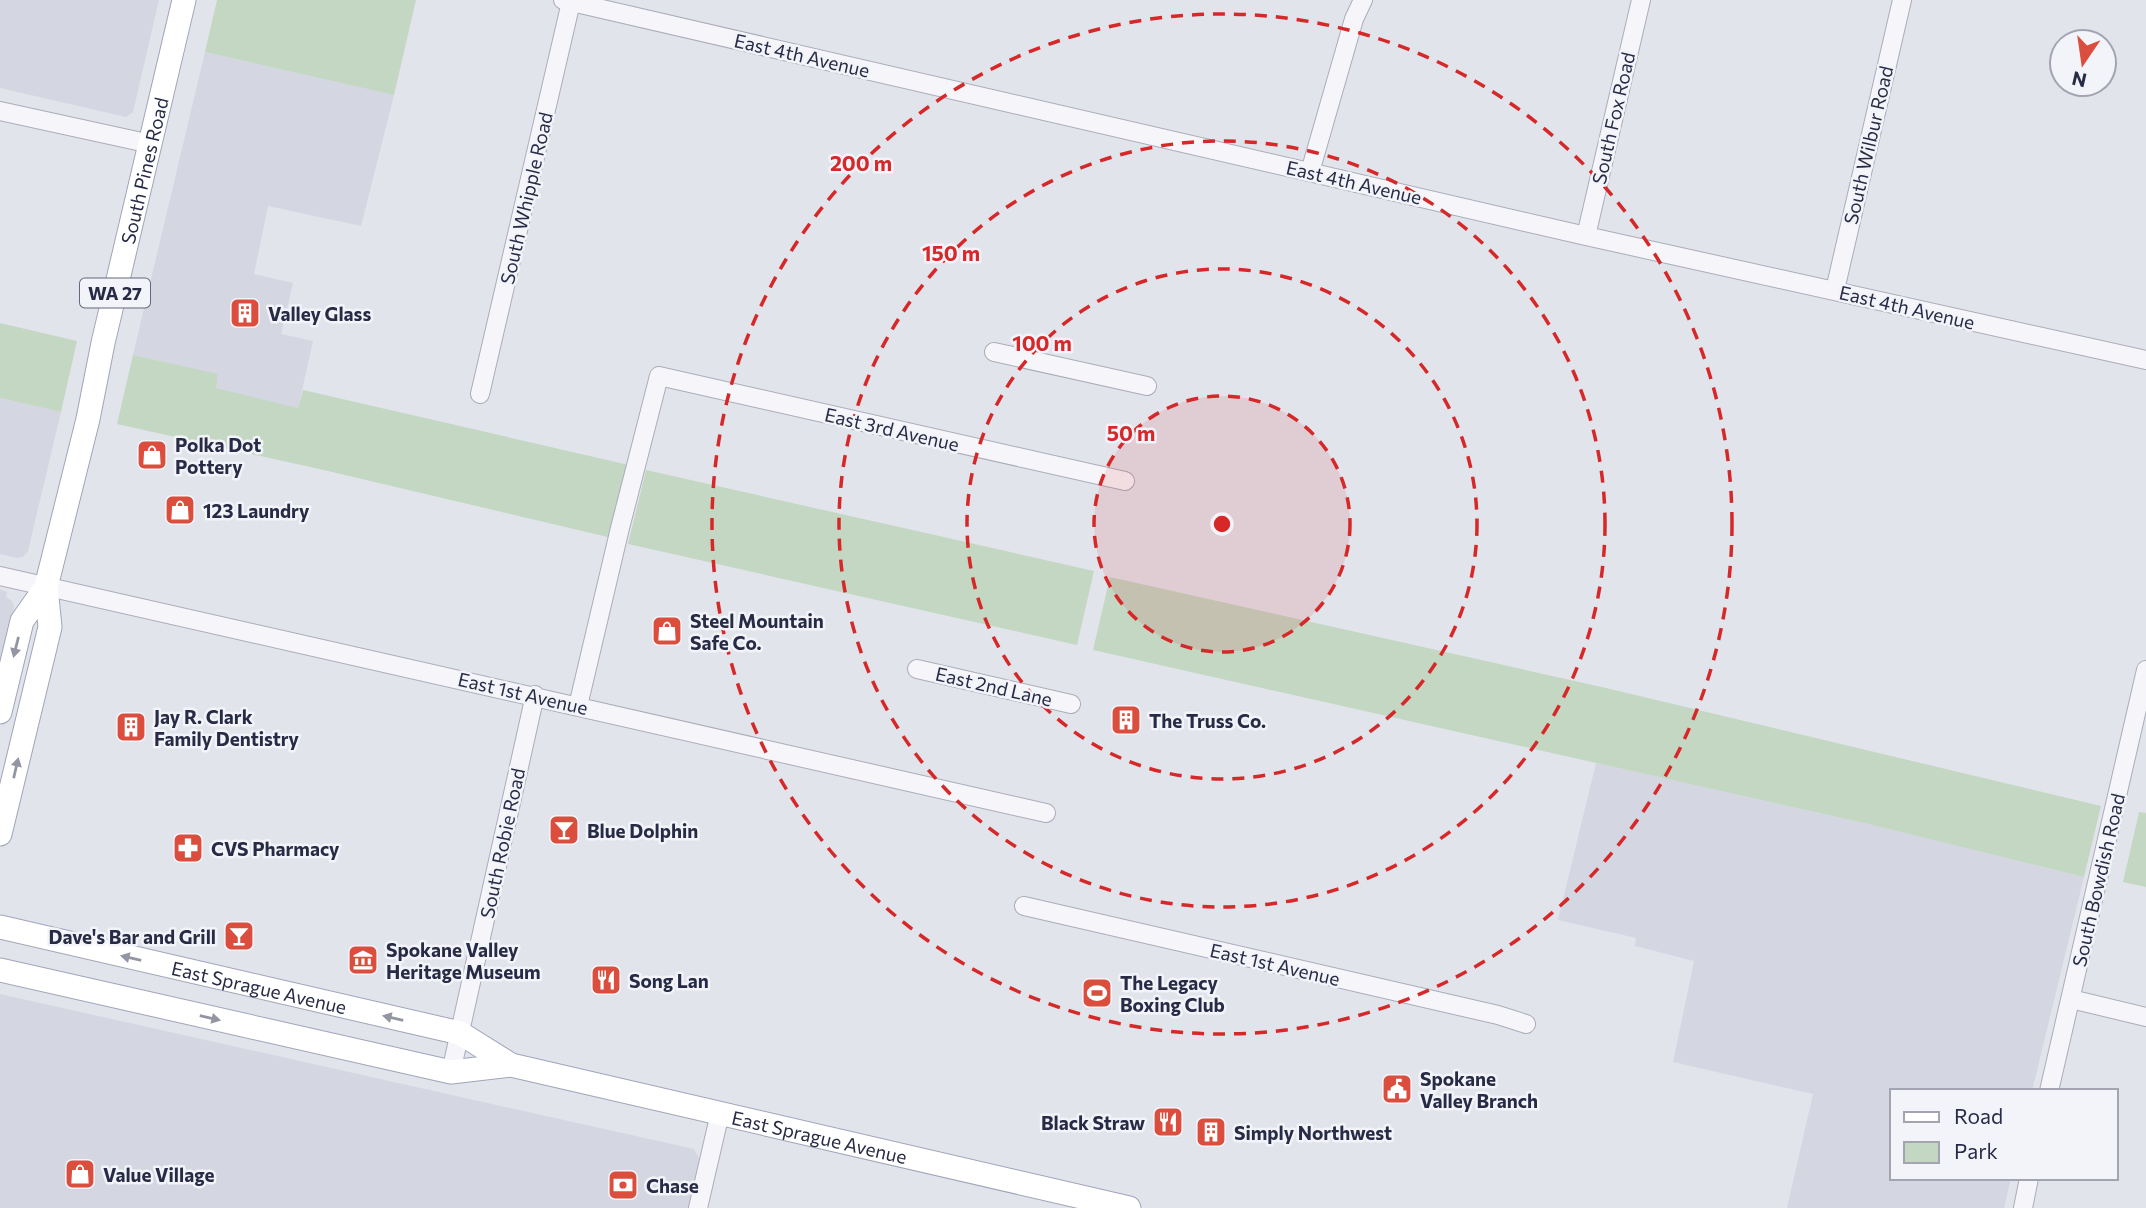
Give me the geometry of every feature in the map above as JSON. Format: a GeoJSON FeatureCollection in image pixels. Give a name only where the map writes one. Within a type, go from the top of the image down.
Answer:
{"type":"FeatureCollection","features":[{"type":"Feature","properties":{"kind":"main road","name":"South Pines Road"},"geometry":{"type":"LineString","coordinates":[[0,834],[50,627],[46,587],[88,419],[103,343],[184,0]]}},
{"type":"Feature","properties":{"kind":"main road","name":"South Pines Road"},"geometry":{"type":"LineString","coordinates":[[0,712],[22,621],[46,587]]}},
{"type":"Feature","properties":{"kind":"main road","name":"East Sprague Avenue"},"geometry":{"type":"LineString","coordinates":[[0,928],[460,1033],[511,1065],[1129,1208]]}},
{"type":"Feature","properties":{"kind":"main road","name":"East Sprague Avenue"},"geometry":{"type":"LineString","coordinates":[[0,970],[451,1072],[511,1065]]}},
{"type":"Feature","properties":{"kind":"street"},"geometry":{"type":"LineString","coordinates":[[1310,172],[1354,19],[1363,0]]}},
{"type":"Feature","properties":{"kind":"street","name":"South Fox Road"},"geometry":{"type":"LineString","coordinates":[[1586,236],[1641,0]]}},
{"type":"Feature","properties":{"kind":"street","name":"South Wilbur Road"},"geometry":{"type":"LineString","coordinates":[[1835,290],[1902,0]]}},
{"type":"Feature","properties":{"kind":"street","name":"East 4th Avenue"},"geometry":{"type":"LineString","coordinates":[[567,1],[1586,236],[2146,360]]}},
{"type":"Feature","properties":{"kind":"street","name":"South Whipple Road"},"geometry":{"type":"LineString","coordinates":[[480,394],[567,1]]}},
{"type":"Feature","properties":{"kind":"street"},"geometry":{"type":"LineString","coordinates":[[0,111],[151,144]]}},
{"type":"Feature","properties":{"kind":"street"},"geometry":{"type":"LineString","coordinates":[[994,352],[1147,386]]}},
{"type":"Feature","properties":{"kind":"street","name":"East 3rd Avenue"},"geometry":{"type":"LineString","coordinates":[[578,706],[659,376],[1125,481]]}},
{"type":"Feature","properties":{"kind":"street","name":"East 1st Avenue"},"geometry":{"type":"LineString","coordinates":[[0,576],[535,695],[1046,813]]}},
{"type":"Feature","properties":{"kind":"street","name":"East 2nd Lane"},"geometry":{"type":"LineString","coordinates":[[917,669],[1071,704]]}},
{"type":"Feature","properties":{"kind":"street","name":"South Bowdish Road"},"geometry":{"type":"LineString","coordinates":[[2049,1089],[2146,670]]}},
{"type":"Feature","properties":{"kind":"street","name":"South Robie Road"},"geometry":{"type":"LineString","coordinates":[[451,1072],[535,695]]}},
{"type":"Feature","properties":{"kind":"street","name":"East 1st Avenue"},"geometry":{"type":"LineString","coordinates":[[1024,906],[1497,1015],[1526,1024]]}},
{"type":"Feature","properties":{"kind":"street"},"geometry":{"type":"LineString","coordinates":[[2071,999],[2146,1017]]}},
{"type":"Feature","properties":{"kind":"street"},"geometry":{"type":"LineString","coordinates":[[698,1208],[720,1113]]}},
{"type":"Feature","properties":{"kind":"street"},"geometry":{"type":"LineString","coordinates":[[2023,1208],[2029,1180]]}},
{"type":"Feature","properties":{"kind":"shaded area"},"geometry":{"type":"Polygon","coordinates":[[[0,0],[159,0],[133,112],[126,117],[0,88],[0,0]]]}},
{"type":"Feature","properties":{"kind":"shaded area"},"geometry":{"type":"Polygon","coordinates":[[[205,52],[394,95],[361,226],[268,206],[254,274],[293,283],[281,334],[313,341],[298,408],[215,388],[218,375],[133,355],[205,52]]]}},
{"type":"Feature","properties":{"kind":"shaded area"},"geometry":{"type":"Polygon","coordinates":[[[0,398],[61,412],[28,551],[23,557],[17,558],[0,554],[0,398]]]}},
{"type":"Feature","properties":{"kind":"shaded area"},"geometry":{"type":"Polygon","coordinates":[[[0,589],[7,592],[6,597],[12,601],[14,607],[0,667],[0,589]]]}},
{"type":"Feature","properties":{"kind":"shaded area"},"geometry":{"type":"Polygon","coordinates":[[[1596,763],[1868,824],[2084,877],[2032,1089],[1890,1089],[1890,1180],[2011,1180],[2004,1208],[1787,1208],[1813,1094],[1673,1062],[1694,961],[1635,946],[1636,938],[1558,920],[1596,763]]]}},
{"type":"Feature","properties":{"kind":"shaded area"},"geometry":{"type":"Polygon","coordinates":[[[0,994],[694,1149],[702,1164],[691,1208],[0,1208],[0,994]]]}},
{"type":"Feature","properties":{"kind":"green space"},"geometry":{"type":"Polygon","coordinates":[[[217,0],[416,0],[394,95],[205,52],[217,0]]]}},
{"type":"Feature","properties":{"kind":"green space"},"geometry":{"type":"Polygon","coordinates":[[[0,323],[77,341],[61,412],[0,398],[0,323]]]}},
{"type":"Feature","properties":{"kind":"green space"},"geometry":{"type":"Polygon","coordinates":[[[133,355],[218,374],[216,388],[298,408],[303,390],[629,465],[612,538],[117,424],[133,355]]]}},
{"type":"Feature","properties":{"kind":"green space"},"geometry":{"type":"Polygon","coordinates":[[[646,470],[1094,571],[1077,645],[628,544],[646,470]]]}},
{"type":"Feature","properties":{"kind":"green space"},"geometry":{"type":"Polygon","coordinates":[[[1110,577],[1606,688],[2101,806],[2084,877],[1868,824],[1093,650],[1110,577]]]}},
{"type":"Feature","properties":{"kind":"green space"},"geometry":{"type":"Polygon","coordinates":[[[2139,812],[2146,813],[2146,887],[2123,882],[2139,812]]]}},
{"type":"Feature","properties":{"kind":"place","name":"Valley Glass"},"geometry":{"type":"Point","coordinates":[245,313]}},
{"type":"Feature","properties":{"kind":"place","name":"Polka Dot Pottery"},"geometry":{"type":"Point","coordinates":[152,455]}},
{"type":"Feature","properties":{"kind":"place","name":"123 Laundry"},"geometry":{"type":"Point","coordinates":[180,510]}},
{"type":"Feature","properties":{"kind":"place","name":"Steel Mountain Safe Co."},"geometry":{"type":"Point","coordinates":[667,631]}},
{"type":"Feature","properties":{"kind":"place","name":"The Truss Co."},"geometry":{"type":"Point","coordinates":[1126,720]}},
{"type":"Feature","properties":{"kind":"place","name":"Jay R. Clark Family Dentistry"},"geometry":{"type":"Point","coordinates":[131,727]}},
{"type":"Feature","properties":{"kind":"place","name":"Blue Dolphin"},"geometry":{"type":"Point","coordinates":[564,830]}},
{"type":"Feature","properties":{"kind":"place","name":"CVS Pharmacy"},"geometry":{"type":"Point","coordinates":[188,848]}},
{"type":"Feature","properties":{"kind":"place","name":"Dave's Bar and Grill"},"geometry":{"type":"Point","coordinates":[239,936]}},
{"type":"Feature","properties":{"kind":"place","name":"Spokane Valley Heritage Museum"},"geometry":{"type":"Point","coordinates":[363,960]}},
{"type":"Feature","properties":{"kind":"place","name":"Song Lan"},"geometry":{"type":"Point","coordinates":[606,980]}},
{"type":"Feature","properties":{"kind":"place","name":"The Legacy Boxing Club"},"geometry":{"type":"Point","coordinates":[1097,993]}},
{"type":"Feature","properties":{"kind":"place","name":"Spokane Valley Branch"},"geometry":{"type":"Point","coordinates":[1397,1089]}},
{"type":"Feature","properties":{"kind":"place","name":"Black Straw"},"geometry":{"type":"Point","coordinates":[1168,1122]}},
{"type":"Feature","properties":{"kind":"place","name":"Simply Northwest"},"geometry":{"type":"Point","coordinates":[1211,1132]}},
{"type":"Feature","properties":{"kind":"place","name":"Value Village"},"geometry":{"type":"Point","coordinates":[80,1174]}},
{"type":"Feature","properties":{"kind":"place","name":"Chase"},"geometry":{"type":"Point","coordinates":[623,1185]}}]}
